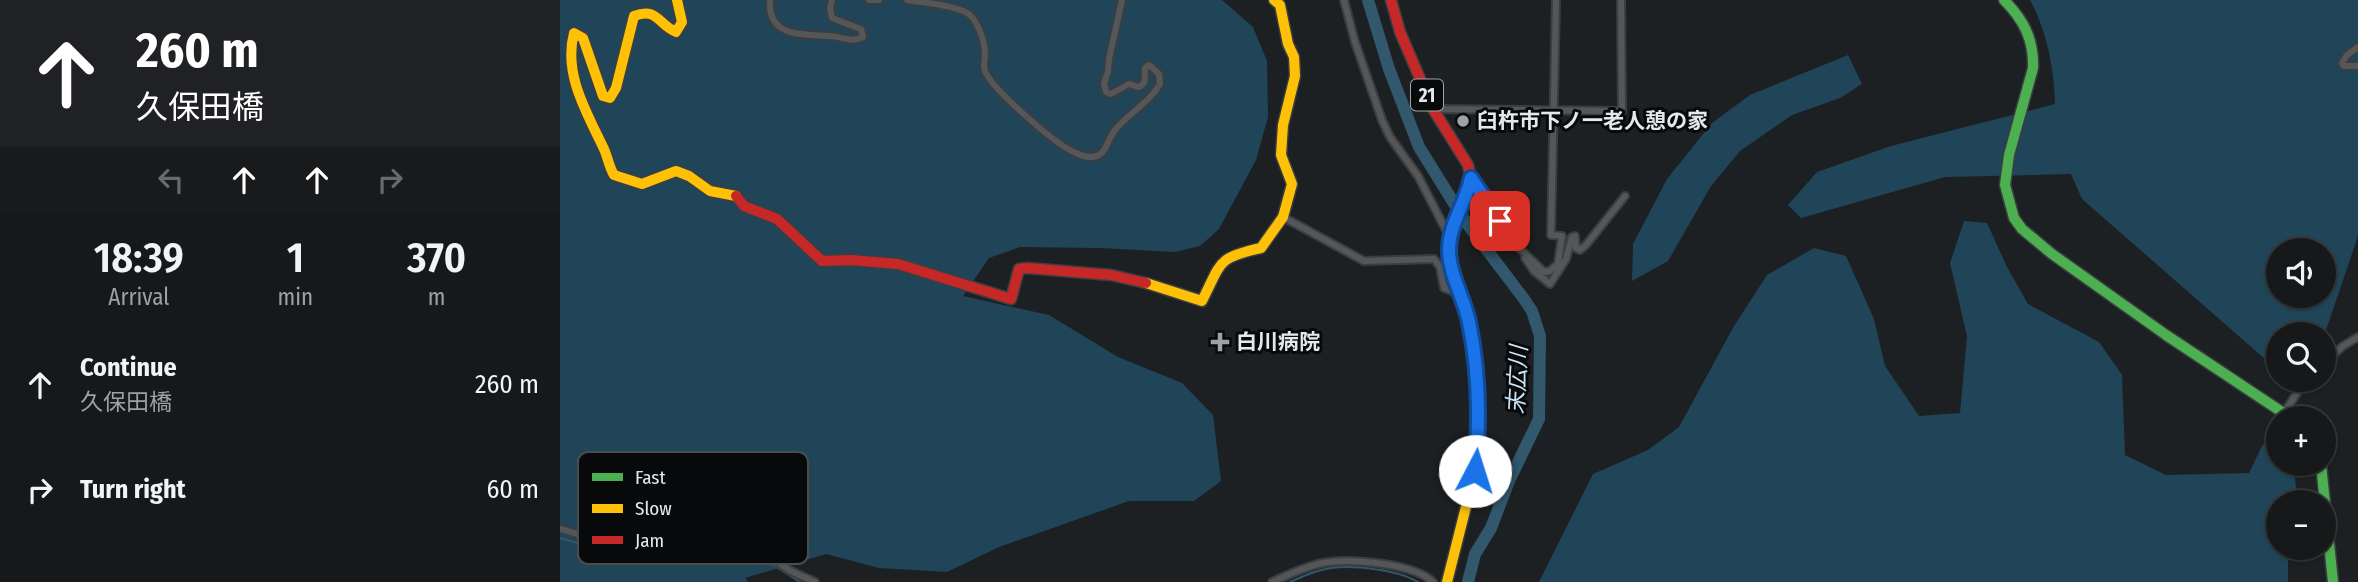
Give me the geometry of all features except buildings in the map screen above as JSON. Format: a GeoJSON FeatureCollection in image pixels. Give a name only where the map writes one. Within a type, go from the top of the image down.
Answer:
{"type":"FeatureCollection","features":[{"type":"Feature","properties":{"kind":"street"},"geometry":{"type":"LineString","coordinates":[[677,0],[682,22],[676,32],[670,31],[650,12],[634,16],[616,88],[610,98],[603,96],[583,38],[574,33],[569,40],[569,76],[585,117],[606,154],[611,172],[642,184],[676,171],[689,176],[710,191],[732,194],[744,206],[783,223],[822,261],[855,260],[904,265],[975,290],[1011,299],[1019,269],[1027,268],[1111,275],[1149,284],[1202,302],[1221,263],[1231,255],[1261,248],[1283,217],[1292,184],[1281,155],[1283,125],[1295,76],[1294,57],[1287,44],[1284,16],[1280,5],[1274,0]]}},
{"type":"Feature","properties":{"kind":"street"},"geometry":{"type":"LineString","coordinates":[[770,0],[770,8],[776,21],[795,35],[831,36],[852,40],[863,37],[861,29],[832,18],[832,0]]}},
{"type":"Feature","properties":{"kind":"street"},"geometry":{"type":"LineString","coordinates":[[869,0],[880,0]]}},
{"type":"Feature","properties":{"kind":"street"},"geometry":{"type":"LineString","coordinates":[[908,0],[960,9],[970,15],[979,30],[984,49],[984,68],[989,76],[1009,99],[1061,145],[1088,157],[1103,152],[1115,130],[1151,98],[1160,84],[1158,74],[1149,65],[1142,85],[1138,87],[1129,84],[1111,94],[1106,92],[1104,83],[1108,72],[1108,59],[1122,0]]}},
{"type":"Feature","properties":{"kind":"street"},"geometry":{"type":"LineString","coordinates":[[1344,0],[1355,42],[1386,129],[1418,176],[1451,234]]}},
{"type":"Feature","properties":{"kind":"street","name":"21"},"geometry":{"type":"LineString","coordinates":[[1391,0],[1400,33],[1433,109],[1468,165],[1470,182]]}},
{"type":"Feature","properties":{"kind":"street"},"geometry":{"type":"LineString","coordinates":[[1515,244],[1544,272],[1550,271],[1558,264],[1562,236],[1551,236],[1556,0]]}},
{"type":"Feature","properties":{"kind":"street"},"geometry":{"type":"LineString","coordinates":[[1433,109],[1622,111],[1621,0]]}},
{"type":"Feature","properties":{"kind":"street"},"geometry":{"type":"LineString","coordinates":[[2004,0],[2026,26],[2034,52],[2033,68],[2006,176],[2006,195],[2014,218],[2022,229],[2052,254],[2166,335],[2273,406]]}},
{"type":"Feature","properties":{"kind":"street"},"geometry":{"type":"LineString","coordinates":[[2358,47],[2342,63],[2344,66],[2358,66]]}},
{"type":"Feature","properties":{"kind":"street"},"geometry":{"type":"LineString","coordinates":[[1447,582],[1475,471],[1477,449],[1475,358],[1465,304],[1450,261],[1451,234],[1470,182]]}},
{"type":"Feature","properties":{"kind":"street"},"geometry":{"type":"LineString","coordinates":[[1470,182],[1534,271],[1550,284],[1566,259],[1572,237],[1575,236],[1576,248],[1580,250],[1594,237],[1625,196]]}},
{"type":"Feature","properties":{"kind":"street"},"geometry":{"type":"LineString","coordinates":[[1283,217],[1364,261],[1434,259],[1440,267],[1444,288],[1452,291],[1459,288]]}},
{"type":"Feature","properties":{"kind":"street"},"geometry":{"type":"LineString","coordinates":[[2336,352],[2358,337]]}},
{"type":"Feature","properties":{"kind":"street"},"geometry":{"type":"LineString","coordinates":[[2322,476],[2333,582]]}},
{"type":"Feature","properties":{"kind":"street"},"geometry":{"type":"LineString","coordinates":[[560,529],[578,534]]}},
{"type":"Feature","properties":{"kind":"street"},"geometry":{"type":"LineString","coordinates":[[1274,582],[1321,563],[1340,561],[1409,569],[1425,575],[1433,582]]}},
{"type":"Feature","properties":{"kind":"street"},"geometry":{"type":"LineString","coordinates":[[781,564],[815,582]]}},
{"type":"Feature","properties":{"kind":"shaded area"},"geometry":{"type":"Polygon","coordinates":[[[560,0],[1222,0],[1253,27],[1267,61],[1268,117],[1256,160],[1219,229],[1200,246],[1175,252],[1020,247],[989,258],[963,296],[1049,315],[1118,357],[1182,383],[1213,415],[1221,481],[1194,501],[1129,501],[999,547],[947,572],[879,568],[826,554],[808,559],[808,452],[578,452],[578,564],[792,564],[745,578],[748,582],[560,582],[560,0]]]}},
{"type":"Feature","properties":{"kind":"shaded area"},"geometry":{"type":"Polygon","coordinates":[[[2030,0],[2358,0],[2358,236],[2336,301],[2336,238],[2266,238],[2266,308],[2333,308],[2329,322],[2266,322],[2266,360],[2082,199],[2071,174],[1945,177],[1801,218],[1788,205],[1817,172],[1891,146],[2055,104],[2053,77],[2041,24],[2030,0]]]}},
{"type":"Feature","properties":{"kind":"shaded area"},"geometry":{"type":"Polygon","coordinates":[[[1848,55],[1862,84],[1840,98],[1792,115],[1740,151],[1711,186],[1668,261],[1632,281],[1633,244],[1667,179],[1712,123],[1750,95],[1848,55]]]}},
{"type":"Feature","properties":{"kind":"shaded area"},"geometry":{"type":"Polygon","coordinates":[[[1964,221],[1987,223],[2028,304],[2099,342],[2122,375],[2125,455],[2166,475],[2249,473],[2263,444],[2266,445],[2266,476],[2295,476],[2296,490],[2266,490],[2266,560],[2289,560],[2288,582],[1539,582],[1593,474],[1648,450],[1679,427],[1734,326],[1767,275],[1814,248],[1846,256],[1874,319],[1885,366],[1919,416],[1960,413],[1967,336],[1950,263],[1964,221]]]}},
{"type":"Feature","properties":{"kind":"waterway","name":"末広川"},"geometry":{"type":"LineString","coordinates":[[1368,0],[1389,69],[1419,147],[1465,221],[1532,311],[1540,336],[1539,419],[1509,481],[1491,528],[1475,554],[1468,582]]}},
{"type":"Feature","properties":{"kind":"waterway"},"geometry":{"type":"LineString","coordinates":[[560,538],[578,543]]}},
{"type":"Feature","properties":{"kind":"waterway"},"geometry":{"type":"LineString","coordinates":[[771,564],[800,582]]}},
{"type":"Feature","properties":{"kind":"waterway"},"geometry":{"type":"LineString","coordinates":[[1290,582],[1310,573],[1341,567],[1376,569],[1418,582]]}},
{"type":"Feature","properties":{"kind":"traffic: fast"},"geometry":{"type":"LineString","coordinates":[[2004,0],[2026,31],[2033,58],[2033,68],[2009,155],[2005,185],[2014,218],[2022,229],[2052,254],[2166,335],[2273,406]]}},
{"type":"Feature","properties":{"kind":"traffic: fast"},"geometry":{"type":"LineString","coordinates":[[2322,476],[2333,582]]}},
{"type":"Feature","properties":{"kind":"traffic: slow"},"geometry":{"type":"LineString","coordinates":[[677,0],[682,22],[676,32],[653,15],[634,16],[616,88],[610,98],[603,96],[583,38],[574,33],[571,48],[578,93],[614,175],[642,184],[676,171],[689,176],[710,191],[736,196]]}},
{"type":"Feature","properties":{"kind":"traffic: slow"},"geometry":{"type":"LineString","coordinates":[[1146,283],[1202,301],[1222,264],[1236,255],[1261,248],[1283,217],[1292,184],[1281,155],[1283,125],[1295,76],[1294,57],[1288,44],[1280,5],[1274,0]]}},
{"type":"Feature","properties":{"kind":"traffic: slow"},"geometry":{"type":"LineString","coordinates":[[1447,582],[1475,471],[1478,414]]}},
{"type":"Feature","properties":{"kind":"traffic: jam"},"geometry":{"type":"LineString","coordinates":[[1391,0],[1400,32],[1433,109],[1468,165],[1471,179],[1451,235],[1449,254],[1471,332],[1478,414]]}},
{"type":"Feature","properties":{"kind":"traffic: jam"},"geometry":{"type":"LineString","coordinates":[[736,196],[744,206],[777,219],[822,261],[851,260],[898,264],[1011,299],[1019,269],[1027,268],[1111,275],[1146,283]]}},
{"type":"Feature","properties":{"kind":"place","name":"臼杵市下ノ一老人憩の家"},"geometry":{"type":"Point","coordinates":[1463,121]}},
{"type":"Feature","properties":{"kind":"place","name":"白川病院"},"geometry":{"type":"Point","coordinates":[1220,342]}},
{"type":"Feature","properties":{"kind":"route"},"geometry":{"type":"LineString","coordinates":[[1475,471],[1478,414],[1475,358],[1465,304],[1449,254],[1451,235],[1471,178],[1500,221]]}}]}
